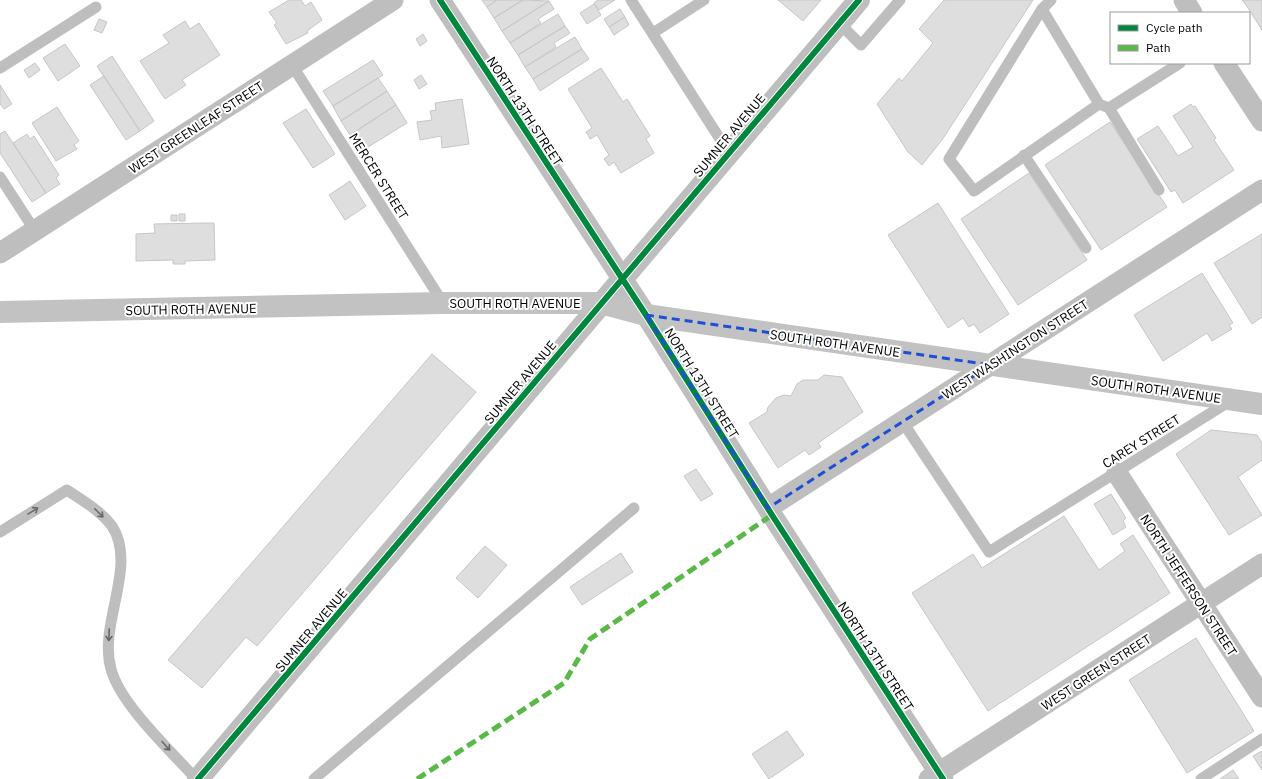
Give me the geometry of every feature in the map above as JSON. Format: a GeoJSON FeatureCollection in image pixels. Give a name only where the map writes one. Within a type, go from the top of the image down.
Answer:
{"type":"FeatureCollection","features":[{"type":"Feature","properties":{"kind":"main road","name":"SOUTH ROTH AVENUE"},"geometry":{"type":"LineString","coordinates":[[0,312],[443,303],[601,303],[646,314],[1262,404]]}},
{"type":"Feature","properties":{"kind":"street","name":"WEST GREENLEAF STREET"},"geometry":{"type":"LineString","coordinates":[[0,253],[393,0]]}},
{"type":"Feature","properties":{"kind":"street","name":"NORTH 13TH STREET"},"geometry":{"type":"LineString","coordinates":[[440,0],[621,279],[646,314],[937,777]]}},
{"type":"Feature","properties":{"kind":"street","name":"SUMNER AVENUE"},"geometry":{"type":"LineString","coordinates":[[197,779],[859,0]]}},
{"type":"Feature","properties":{"kind":"street"},"geometry":{"type":"LineString","coordinates":[[1184,0],[1191,12]]}},
{"type":"Feature","properties":{"kind":"street"},"geometry":{"type":"LineString","coordinates":[[1225,64],[1262,121]]}},
{"type":"Feature","properties":{"kind":"street","name":"WEST WASHINGTON STREET"},"geometry":{"type":"LineString","coordinates":[[768,508],[1262,190]]}},
{"type":"Feature","properties":{"kind":"street","name":"NORTH JEFFERSON STREET"},"geometry":{"type":"LineString","coordinates":[[1117,473],[1262,697]]}},
{"type":"Feature","properties":{"kind":"street","name":"WEST GREEN STREET"},"geometry":{"type":"LineString","coordinates":[[937,777],[1262,564]]}},
{"type":"Feature","properties":{"kind":"lane"},"geometry":{"type":"LineString","coordinates":[[631,0],[729,153]]}},
{"type":"Feature","properties":{"kind":"lane"},"geometry":{"type":"LineString","coordinates":[[653,33],[704,0]]}},
{"type":"Feature","properties":{"kind":"lane"},"geometry":{"type":"LineString","coordinates":[[839,23],[861,45],[900,0]]}},
{"type":"Feature","properties":{"kind":"lane"},"geometry":{"type":"LineString","coordinates":[[1051,0],[1042,8],[949,159],[974,191],[1024,155],[1104,106],[1178,64]]}},
{"type":"Feature","properties":{"kind":"lane"},"geometry":{"type":"LineString","coordinates":[[0,68],[96,6]]}},
{"type":"Feature","properties":{"kind":"lane"},"geometry":{"type":"LineString","coordinates":[[1042,8],[1159,190]]}},
{"type":"Feature","properties":{"kind":"lane","name":"MERCER STREET"},"geometry":{"type":"LineString","coordinates":[[292,65],[443,303]]}},
{"type":"Feature","properties":{"kind":"lane"},"geometry":{"type":"LineString","coordinates":[[1024,155],[1086,248]]}},
{"type":"Feature","properties":{"kind":"lane"},"geometry":{"type":"LineString","coordinates":[[0,177],[35,231]]}},
{"type":"Feature","properties":{"kind":"lane","name":"CAREY STREET"},"geometry":{"type":"LineString","coordinates":[[902,421],[989,552],[1232,400]]}},
{"type":"Feature","properties":{"kind":"lane"},"geometry":{"type":"LineString","coordinates":[[0,532],[67,490],[93,508],[112,526],[119,547],[121,569],[109,626],[108,649],[110,669],[118,687],[128,703],[197,779]]}},
{"type":"Feature","properties":{"kind":"lane"},"geometry":{"type":"LineString","coordinates":[[314,779],[634,508]]}},
{"type":"Feature","properties":{"kind":"lane"},"geometry":{"type":"LineString","coordinates":[[1201,779],[1262,739]]}},
{"type":"Feature","properties":{"kind":"highlighted area"},"geometry":{"type":"Polygon","coordinates":[[[646,315],[738,328],[991,365],[768,508],[646,315]]]}},
{"type":"Feature","properties":{"kind":"building"},"geometry":{"type":"Polygon","coordinates":[[[289,0],[301,0],[305,6],[311,2],[322,20],[307,31],[308,33],[286,44],[274,25],[277,23],[269,12],[289,0]]]}},
{"type":"Feature","properties":{"kind":"building"},"geometry":{"type":"Polygon","coordinates":[[[482,0],[497,0],[487,7],[482,0]]]}},
{"type":"Feature","properties":{"kind":"building"},"geometry":{"type":"Polygon","coordinates":[[[497,0],[523,0],[494,18],[487,7],[497,0]]]}},
{"type":"Feature","properties":{"kind":"building"},"geometry":{"type":"Polygon","coordinates":[[[523,0],[549,1],[502,31],[494,18],[523,0]]]}},
{"type":"Feature","properties":{"kind":"building"},"geometry":{"type":"Polygon","coordinates":[[[598,0],[615,0],[599,10],[594,3],[598,0]]]}},
{"type":"Feature","properties":{"kind":"building"},"geometry":{"type":"Polygon","coordinates":[[[778,0],[821,0],[803,21],[778,0]]]}},
{"type":"Feature","properties":{"kind":"building"},"geometry":{"type":"Polygon","coordinates":[[[944,0],[1033,0],[942,140],[922,165],[908,152],[877,104],[899,78],[902,81],[933,43],[919,29],[944,0]]]}},
{"type":"Feature","properties":{"kind":"building"},"geometry":{"type":"Polygon","coordinates":[[[1242,0],[1262,0],[1262,30],[1246,5],[1242,0]]]}},
{"type":"Feature","properties":{"kind":"building"},"geometry":{"type":"Polygon","coordinates":[[[549,1],[554,9],[538,19],[541,23],[510,43],[502,31],[549,1]]]}},
{"type":"Feature","properties":{"kind":"building"},"geometry":{"type":"Polygon","coordinates":[[[594,4],[601,15],[587,24],[580,13],[594,4]]]}},
{"type":"Feature","properties":{"kind":"building"},"geometry":{"type":"Polygon","coordinates":[[[620,9],[625,17],[609,27],[604,19],[620,9]]]}},
{"type":"Feature","properties":{"kind":"building"},"geometry":{"type":"Polygon","coordinates":[[[558,14],[565,26],[518,55],[510,43],[558,14]]]}},
{"type":"Feature","properties":{"kind":"building"},"geometry":{"type":"Polygon","coordinates":[[[625,17],[629,25],[614,35],[609,27],[625,17]]]}},
{"type":"Feature","properties":{"kind":"building"},"geometry":{"type":"Polygon","coordinates":[[[99,19],[107,22],[102,33],[94,30],[99,19]]]}},
{"type":"Feature","properties":{"kind":"building"},"geometry":{"type":"Polygon","coordinates":[[[185,21],[190,29],[199,23],[220,55],[182,80],[186,85],[165,99],[140,61],[169,43],[163,35],[185,21]]]}},
{"type":"Feature","properties":{"kind":"building"},"geometry":{"type":"Polygon","coordinates":[[[565,26],[570,33],[554,43],[556,47],[525,67],[518,55],[565,26]]]}},
{"type":"Feature","properties":{"kind":"building"},"geometry":{"type":"Polygon","coordinates":[[[423,34],[427,41],[420,46],[416,39],[423,34]]]}},
{"type":"Feature","properties":{"kind":"building"},"geometry":{"type":"Polygon","coordinates":[[[575,37],[582,49],[533,79],[525,67],[575,37]]]}},
{"type":"Feature","properties":{"kind":"building"},"geometry":{"type":"Polygon","coordinates":[[[65,44],[80,66],[58,81],[43,58],[65,44]]]}},
{"type":"Feature","properties":{"kind":"building"},"geometry":{"type":"Polygon","coordinates":[[[582,49],[589,59],[540,91],[533,79],[582,49]]]}},
{"type":"Feature","properties":{"kind":"building"},"geometry":{"type":"Polygon","coordinates":[[[112,56],[154,121],[140,131],[97,66],[112,56]]]}},
{"type":"Feature","properties":{"kind":"building"},"geometry":{"type":"Polygon","coordinates":[[[373,60],[383,75],[333,106],[323,91],[373,60]]]}},
{"type":"Feature","properties":{"kind":"building"},"geometry":{"type":"Polygon","coordinates":[[[35,63],[40,70],[29,78],[24,70],[35,63]]]}},
{"type":"Feature","properties":{"kind":"building"},"geometry":{"type":"Polygon","coordinates":[[[601,68],[623,102],[627,99],[649,134],[650,136],[646,139],[654,153],[621,173],[614,162],[609,166],[604,159],[609,155],[597,135],[590,139],[586,132],[592,128],[568,89],[601,68]]]}},
{"type":"Feature","properties":{"kind":"building"},"geometry":{"type":"Polygon","coordinates":[[[421,75],[427,84],[419,89],[414,80],[421,75]]]}},
{"type":"Feature","properties":{"kind":"building"},"geometry":{"type":"Polygon","coordinates":[[[104,76],[140,131],[126,140],[90,85],[104,76]]]}},
{"type":"Feature","properties":{"kind":"building"},"geometry":{"type":"Polygon","coordinates":[[[378,78],[387,91],[341,121],[333,106],[378,78]]]}},
{"type":"Feature","properties":{"kind":"building"},"geometry":{"type":"Polygon","coordinates":[[[0,85],[12,104],[4,109],[0,104],[0,85]]]}},
{"type":"Feature","properties":{"kind":"building"},"geometry":{"type":"Polygon","coordinates":[[[387,91],[396,105],[350,135],[341,121],[387,91]]]}},
{"type":"Feature","properties":{"kind":"building"},"geometry":{"type":"Polygon","coordinates":[[[462,99],[469,144],[442,148],[441,136],[420,140],[417,122],[432,120],[430,111],[436,110],[435,103],[462,99]]]}},
{"type":"Feature","properties":{"kind":"building"},"geometry":{"type":"Polygon","coordinates":[[[1191,104],[1193,107],[1195,106],[1216,138],[1214,140],[1234,170],[1183,203],[1175,190],[1171,192],[1137,139],[1158,126],[1178,156],[1193,147],[1173,116],[1191,104]]]}},
{"type":"Feature","properties":{"kind":"building"},"geometry":{"type":"Polygon","coordinates":[[[396,105],[407,123],[360,152],[350,135],[396,105]]]}},
{"type":"Feature","properties":{"kind":"building"},"geometry":{"type":"Polygon","coordinates":[[[57,107],[79,141],[74,145],[77,149],[56,161],[32,123],[57,107]]]}},
{"type":"Feature","properties":{"kind":"building"},"geometry":{"type":"Polygon","coordinates":[[[306,109],[335,154],[313,168],[283,123],[306,109]]]}},
{"type":"Feature","properties":{"kind":"building"},"geometry":{"type":"Polygon","coordinates":[[[1110,122],[1167,207],[1101,250],[1045,165],[1110,122]]]}},
{"type":"Feature","properties":{"kind":"building"},"geometry":{"type":"Polygon","coordinates":[[[5,131],[46,193],[32,202],[0,153],[0,134],[5,131]]]}},
{"type":"Feature","properties":{"kind":"building"},"geometry":{"type":"Polygon","coordinates":[[[27,134],[30,139],[34,136],[59,175],[56,178],[60,184],[46,193],[13,143],[27,134]]]}},
{"type":"Feature","properties":{"kind":"building"},"geometry":{"type":"Polygon","coordinates":[[[1029,173],[1087,260],[1018,305],[961,219],[1029,173]]]}},
{"type":"Feature","properties":{"kind":"building"},"geometry":{"type":"Polygon","coordinates":[[[350,181],[366,206],[345,220],[329,195],[350,181]]]}},
{"type":"Feature","properties":{"kind":"building"},"geometry":{"type":"Polygon","coordinates":[[[938,203],[1009,314],[980,333],[974,324],[969,327],[963,318],[948,328],[888,235],[938,203]]]}},
{"type":"Feature","properties":{"kind":"building"},"geometry":{"type":"Polygon","coordinates":[[[179,214],[185,214],[185,221],[179,221],[179,214]]]}},
{"type":"Feature","properties":{"kind":"building"},"geometry":{"type":"Polygon","coordinates":[[[171,215],[177,215],[177,221],[171,221],[171,215]]]}},
{"type":"Feature","properties":{"kind":"building"},"geometry":{"type":"Polygon","coordinates":[[[214,223],[215,260],[185,261],[185,264],[173,264],[173,260],[136,261],[136,234],[155,233],[154,224],[214,223]]]}},
{"type":"Feature","properties":{"kind":"building"},"geometry":{"type":"Polygon","coordinates":[[[1262,234],[1262,317],[1252,324],[1214,263],[1262,234]]]}},
{"type":"Feature","properties":{"kind":"building"},"geometry":{"type":"Polygon","coordinates":[[[1202,273],[1233,323],[1229,325],[1232,329],[1212,341],[1207,333],[1163,361],[1134,315],[1202,273]]]}},
{"type":"Feature","properties":{"kind":"building"},"geometry":{"type":"Polygon","coordinates":[[[432,354],[476,392],[257,646],[246,637],[202,688],[168,660],[432,354]]]}},
{"type":"Feature","properties":{"kind":"building"},"geometry":{"type":"Polygon","coordinates":[[[824,375],[842,377],[863,412],[818,443],[821,447],[809,455],[805,450],[778,468],[749,423],[767,412],[768,407],[776,398],[784,395],[791,396],[797,384],[803,380],[818,380],[824,375]]]}},
{"type":"Feature","properties":{"kind":"building"},"geometry":{"type":"Polygon","coordinates":[[[1211,430],[1257,435],[1262,443],[1262,460],[1238,477],[1262,515],[1229,535],[1176,454],[1211,430]]]}},
{"type":"Feature","properties":{"kind":"building"},"geometry":{"type":"Polygon","coordinates":[[[696,469],[713,494],[701,501],[684,476],[696,469]]]}},
{"type":"Feature","properties":{"kind":"building"},"geometry":{"type":"Polygon","coordinates":[[[1111,494],[1126,518],[1123,521],[1126,527],[1113,535],[1094,504],[1111,494]]]}},
{"type":"Feature","properties":{"kind":"building"},"geometry":{"type":"Polygon","coordinates":[[[1064,516],[1099,570],[1125,551],[1120,544],[1133,535],[1170,593],[988,711],[912,593],[973,554],[982,568],[1064,516]]]}},
{"type":"Feature","properties":{"kind":"building"},"geometry":{"type":"Polygon","coordinates":[[[485,546],[507,565],[478,598],[456,578],[485,546]]]}},
{"type":"Feature","properties":{"kind":"building"},"geometry":{"type":"Polygon","coordinates":[[[621,553],[633,572],[582,605],[570,587],[621,553]]]}},
{"type":"Feature","properties":{"kind":"building"},"geometry":{"type":"Polygon","coordinates":[[[1196,638],[1254,731],[1187,773],[1129,680],[1196,638]]]}},
{"type":"Feature","properties":{"kind":"building"},"geometry":{"type":"Polygon","coordinates":[[[787,731],[804,755],[769,779],[752,754],[787,731]]]}},
{"type":"Feature","properties":{"kind":"building"},"geometry":{"type":"Polygon","coordinates":[[[1262,751],[1262,770],[1253,756],[1262,751]]]}},
{"type":"Feature","properties":{"kind":"building"},"geometry":{"type":"Polygon","coordinates":[[[1233,770],[1239,779],[1220,779],[1233,770]]]}},
{"type":"Feature","properties":{"kind":"marked path"},"geometry":{"type":"LineString","coordinates":[[417,779],[564,683],[590,639],[772,515]]}},
{"type":"Feature","properties":{"kind":"cycle path"},"geometry":{"type":"LineString","coordinates":[[440,0],[646,315],[772,515],[943,779]]}},
{"type":"Feature","properties":{"kind":"cycle path"},"geometry":{"type":"LineString","coordinates":[[198,779],[859,0]]}}]}
